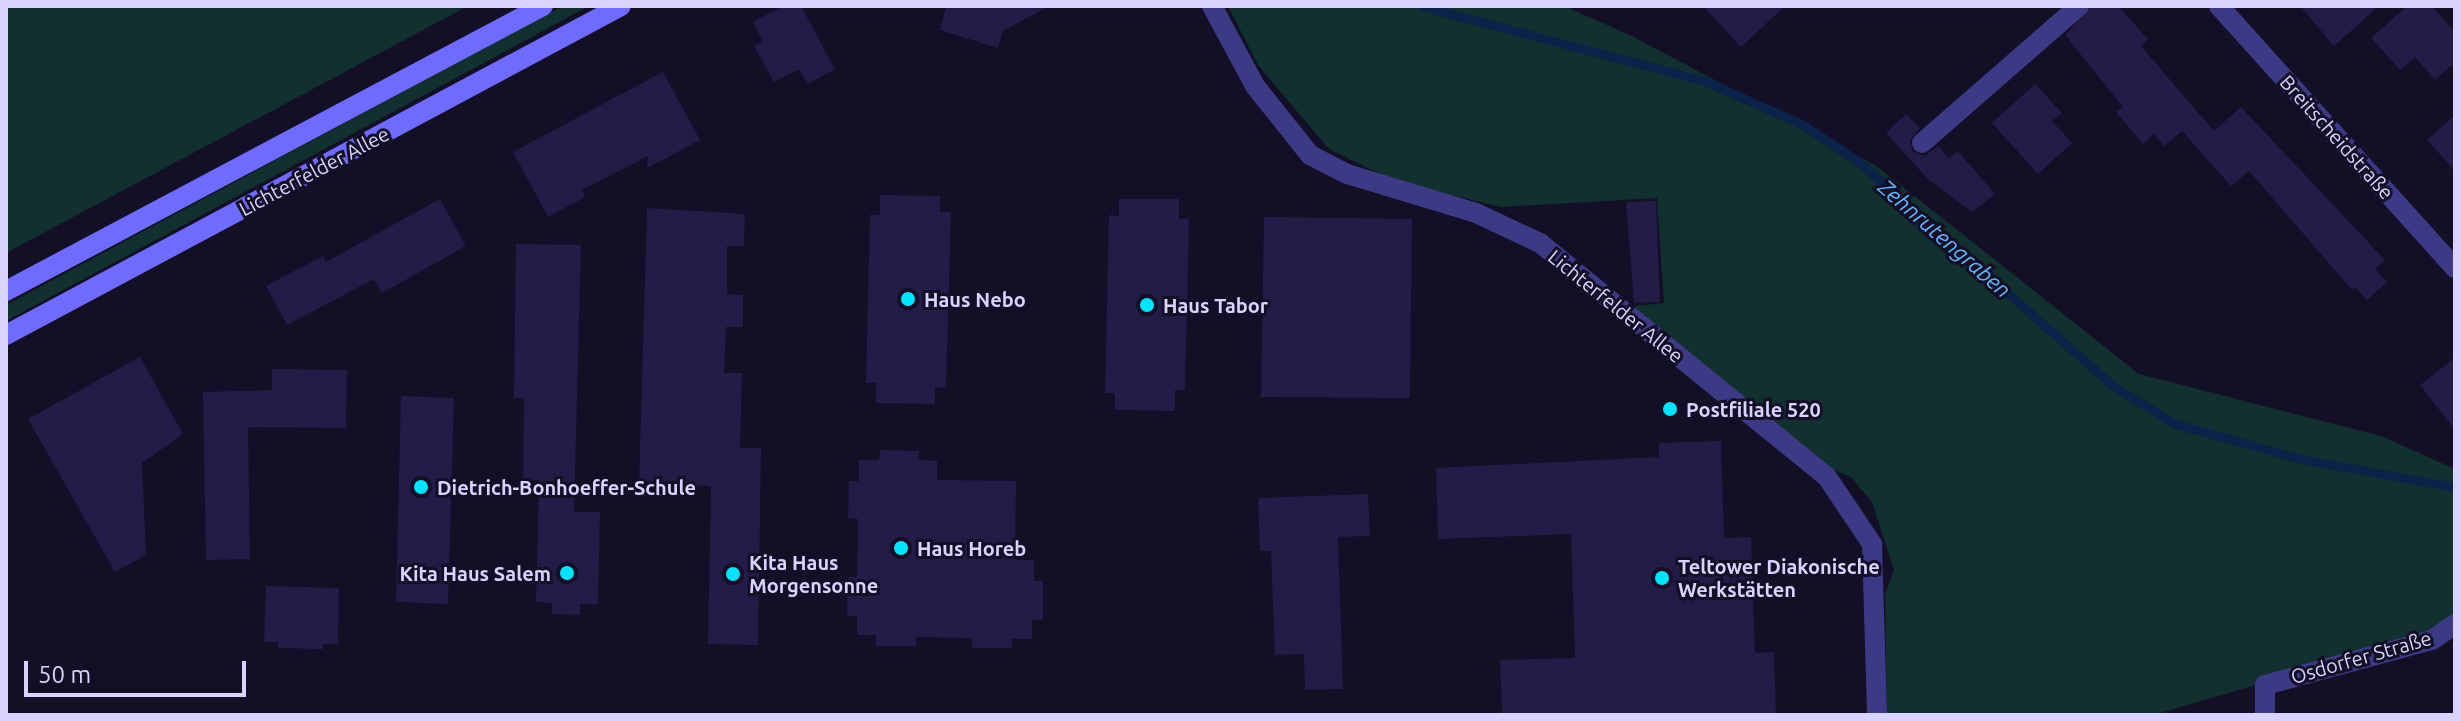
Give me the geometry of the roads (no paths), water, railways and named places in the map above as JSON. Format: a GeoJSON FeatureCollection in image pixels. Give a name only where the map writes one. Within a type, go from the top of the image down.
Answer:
{"type":"FeatureCollection","features":[{"type":"Feature","properties":{"kind":"main road","name":"Lichterfelder Allee"},"geometry":{"type":"LineString","coordinates":[[6,291],[543,6]]}},
{"type":"Feature","properties":{"kind":"main road","name":"Lichterfelder Allee"},"geometry":{"type":"LineString","coordinates":[[6,335],[621,6]]}},
{"type":"Feature","properties":{"kind":"street","name":"Lichterfelder Allee"},"geometry":{"type":"LineString","coordinates":[[1212,6],[1255,86],[1310,155],[1347,174],[1476,213],[1540,243],[1827,477],[1872,544],[1877,715]]}},
{"type":"Feature","properties":{"kind":"street"},"geometry":{"type":"LineString","coordinates":[[1922,143],[2079,6]]}},
{"type":"Feature","properties":{"kind":"street","name":"Breitscheidstraße"},"geometry":{"type":"LineString","coordinates":[[2219,6],[2455,268]]}},
{"type":"Feature","properties":{"kind":"street","name":"Osdorfer Straße"},"geometry":{"type":"LineString","coordinates":[[2265,715],[2265,685],[2432,640],[2455,624]]}},
{"type":"Feature","properties":{"kind":"waterway","name":"Zehnrutengraben"},"geometry":{"type":"LineString","coordinates":[[1421,6],[1704,81],[1802,124],[1858,161],[2112,385],[2175,424],[2301,459],[2455,487]]}},
{"type":"Feature","properties":{"kind":"place","name":"Haus Nebo"},"geometry":{"type":"Point","coordinates":[908,299]}},
{"type":"Feature","properties":{"kind":"place","name":"Haus Tabor"},"geometry":{"type":"Point","coordinates":[1147,305]}},
{"type":"Feature","properties":{"kind":"place","name":"Postfiliale 520"},"geometry":{"type":"Point","coordinates":[1670,409]}},
{"type":"Feature","properties":{"kind":"place","name":"Dietrich-Bonhoeffer-Schule"},"geometry":{"type":"Point","coordinates":[421,487]}},
{"type":"Feature","properties":{"kind":"place","name":"Haus Horeb"},"geometry":{"type":"Point","coordinates":[901,548]}},
{"type":"Feature","properties":{"kind":"place","name":"Kita Haus Salem"},"geometry":{"type":"Point","coordinates":[567,573]}},
{"type":"Feature","properties":{"kind":"place","name":"Kita Haus Morgensonne"},"geometry":{"type":"Point","coordinates":[733,574]}},
{"type":"Feature","properties":{"kind":"place","name":"Teltower Diakonische Werkstätten"},"geometry":{"type":"Point","coordinates":[1662,578]}}]}
